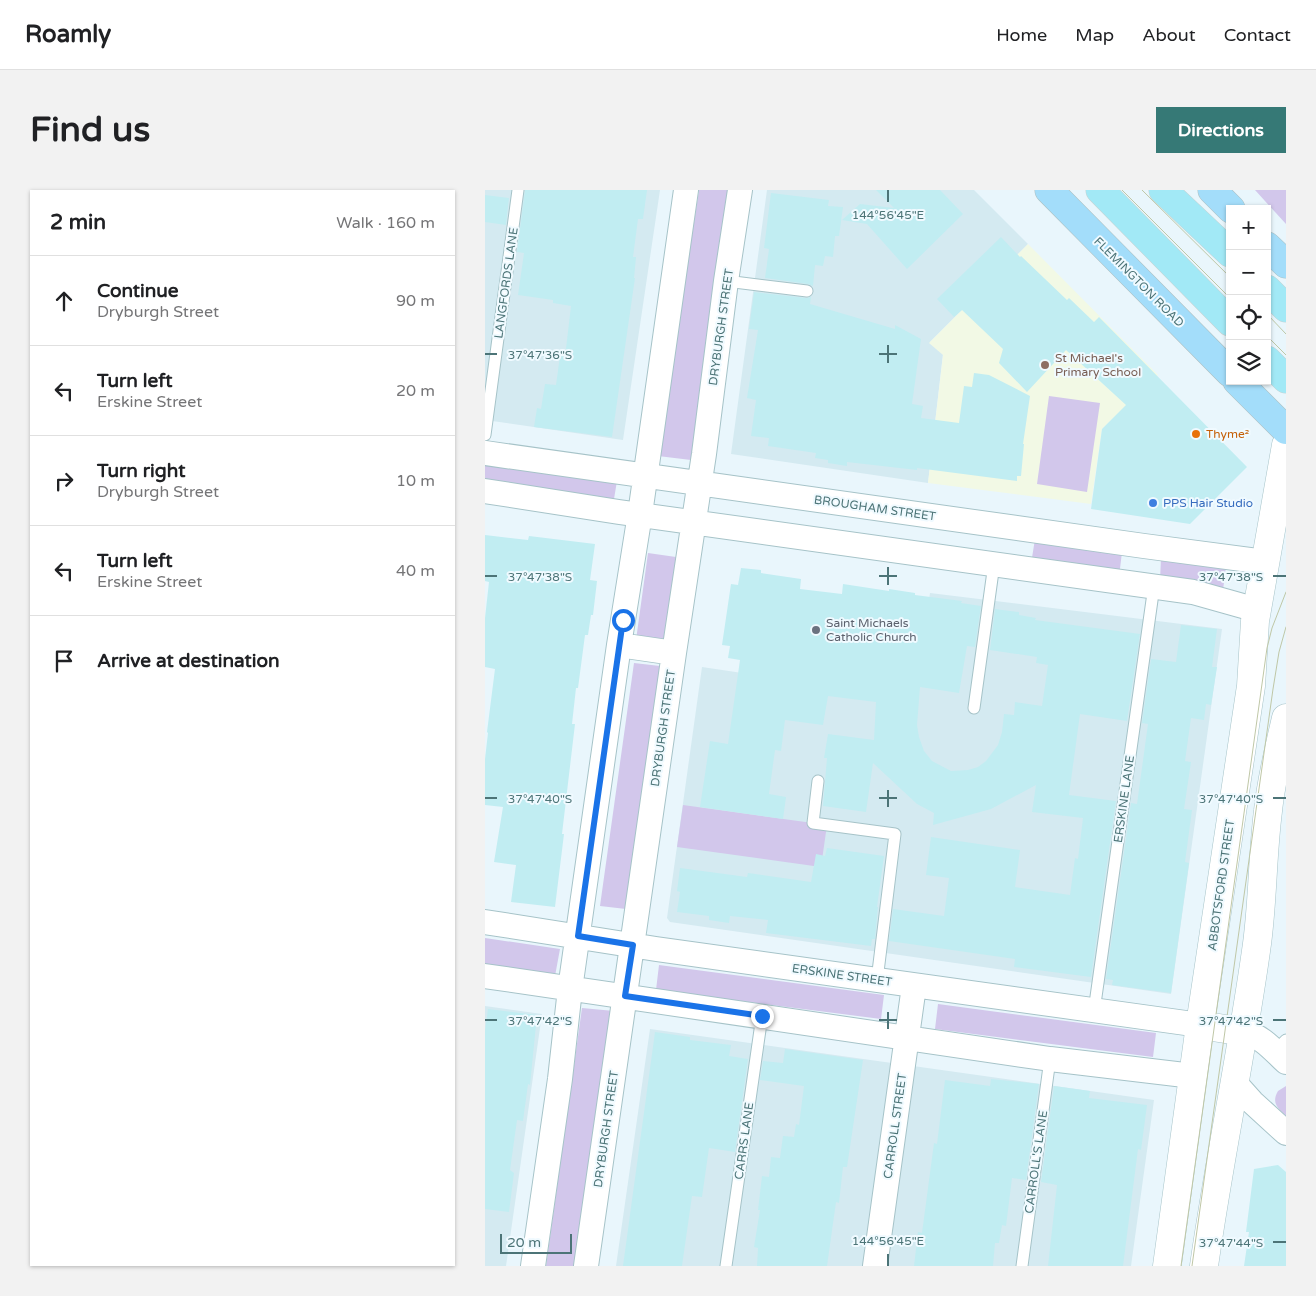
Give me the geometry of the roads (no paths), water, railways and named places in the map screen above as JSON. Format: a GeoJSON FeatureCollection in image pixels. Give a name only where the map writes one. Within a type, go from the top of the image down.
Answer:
{"type":"FeatureCollection","features":[{"type":"Feature","properties":{"kind":"highway"},"geometry":{"type":"LineString","coordinates":[[1100,190],[1226,318]]}},
{"type":"Feature","properties":{"kind":"highway"},"geometry":{"type":"LineString","coordinates":[[1163,190],[1227,250]]}},
{"type":"Feature","properties":{"kind":"highway"},"geometry":{"type":"LineString","coordinates":[[1271,293],[1286,308]]}},
{"type":"Feature","properties":{"kind":"highway"},"geometry":{"type":"LineString","coordinates":[[1271,364],[1286,378]]}},
{"type":"Feature","properties":{"kind":"main road","name":"FLEMINGTON ROAD"},"geometry":{"type":"LineString","coordinates":[[1049,190],[1226,369]]}},
{"type":"Feature","properties":{"kind":"main road"},"geometry":{"type":"LineString","coordinates":[[1212,190],[1227,205]]}},
{"type":"Feature","properties":{"kind":"main road"},"geometry":{"type":"LineString","coordinates":[[1271,250],[1286,264]]}},
{"type":"Feature","properties":{"kind":"main road"},"geometry":{"type":"LineString","coordinates":[[1241,385],[1286,430]]}},
{"type":"Feature","properties":{"kind":"street"},"geometry":{"type":"LineString","coordinates":[[533,1266],[560,1079],[570,989],[619,645],[641,514],[686,190]]}},
{"type":"Feature","properties":{"kind":"street","name":"DRYBURGH STREET"},"geometry":{"type":"LineString","coordinates":[[586,1266],[700,483],[726,281],[740,190]]}},
{"type":"Feature","properties":{"kind":"street","name":"ABBOTSFORD STREET"},"geometry":{"type":"LineString","coordinates":[[1167,1266],[1200,1026],[1251,686],[1257,610],[1286,445]]}},
{"type":"Feature","properties":{"kind":"street","name":"BROUGHAM STREET"},"geometry":{"type":"LineString","coordinates":[[485,453],[1265,562]]}},
{"type":"Feature","properties":{"kind":"street"},"geometry":{"type":"LineString","coordinates":[[741,528],[747,490]]}},
{"type":"Feature","properties":{"kind":"street"},"geometry":{"type":"LineString","coordinates":[[485,491],[1146,585],[1200,594],[1257,610]]}},
{"type":"Feature","properties":{"kind":"street"},"geometry":{"type":"LineString","coordinates":[[1144,546],[1146,585]]}},
{"type":"Feature","properties":{"kind":"street"},"geometry":{"type":"LineString","coordinates":[[619,645],[674,653]]}},
{"type":"Feature","properties":{"kind":"street"},"geometry":{"type":"LineString","coordinates":[[1204,1266],[1260,926],[1268,810],[1286,718]]}},
{"type":"Feature","properties":{"kind":"street","name":"ERSKINE STREET"},"geometry":{"type":"LineString","coordinates":[[485,922],[914,986],[1200,1026]]}},
{"type":"Feature","properties":{"kind":"street"},"geometry":{"type":"LineString","coordinates":[[485,976],[1051,1059],[1193,1076],[1235,1083],[1252,1102],[1286,1133]]}},
{"type":"Feature","properties":{"kind":"street","name":"CARROLL STREET"},"geometry":{"type":"LineString","coordinates":[[875,1266],[914,986]]}},
{"type":"Feature","properties":{"kind":"street"},"geometry":{"type":"LineString","coordinates":[[1200,1026],[1244,1032],[1256,1036],[1282,1051]]}},
{"type":"Feature","properties":{"kind":"lane","name":"LANGFORDS LANE"},"geometry":{"type":"LineString","coordinates":[[485,435],[518,190]]}},
{"type":"Feature","properties":{"kind":"lane"},"geometry":{"type":"LineString","coordinates":[[726,281],[807,291]]}},
{"type":"Feature","properties":{"kind":"lane"},"geometry":{"type":"LineString","coordinates":[[974,708],[994,564]]}},
{"type":"Feature","properties":{"kind":"lane","name":"ERSKINE LANE"},"geometry":{"type":"LineString","coordinates":[[1094,1011],[1146,585]]}},
{"type":"Feature","properties":{"kind":"lane"},"geometry":{"type":"LineString","coordinates":[[818,781],[813,823],[895,834],[877,980]]}},
{"type":"Feature","properties":{"kind":"lane","name":"CARRS LANE"},"geometry":{"type":"LineString","coordinates":[[726,1266],[762,1016]]}},
{"type":"Feature","properties":{"kind":"lane","name":"CARROLL'S LANE"},"geometry":{"type":"LineString","coordinates":[[1022,1266],[1051,1059]]}},
{"type":"Feature","properties":{"kind":"tram line"},"geometry":{"type":"LineString","coordinates":[[1122,190],[1227,295]]}},
{"type":"Feature","properties":{"kind":"tram line"},"geometry":{"type":"LineString","coordinates":[[1142,190],[1226,273]]}},
{"type":"Feature","properties":{"kind":"tram line"},"geometry":{"type":"LineString","coordinates":[[1271,318],[1286,334]]}},
{"type":"Feature","properties":{"kind":"tram line"},"geometry":{"type":"LineString","coordinates":[[1271,340],[1286,355]]}},
{"type":"Feature","properties":{"kind":"tram line"},"geometry":{"type":"LineString","coordinates":[[1181,1266],[1267,648],[1272,628],[1286,592]]}},
{"type":"Feature","properties":{"kind":"tram line"},"geometry":{"type":"LineString","coordinates":[[1192,1266],[1273,689],[1279,652],[1286,627]]}},
{"type":"Feature","properties":{"kind":"place","name":"St Michael's Primary School"},"geometry":{"type":"Point","coordinates":[1045,365]}},
{"type":"Feature","properties":{"kind":"place","name":"Thyme²"},"geometry":{"type":"Point","coordinates":[1196,434]}},
{"type":"Feature","properties":{"kind":"place","name":"PPS Hair Studio"},"geometry":{"type":"Point","coordinates":[1153,503]}},
{"type":"Feature","properties":{"kind":"place","name":"Saint Michaels Catholic Church"},"geometry":{"type":"Point","coordinates":[816,630]}}]}
